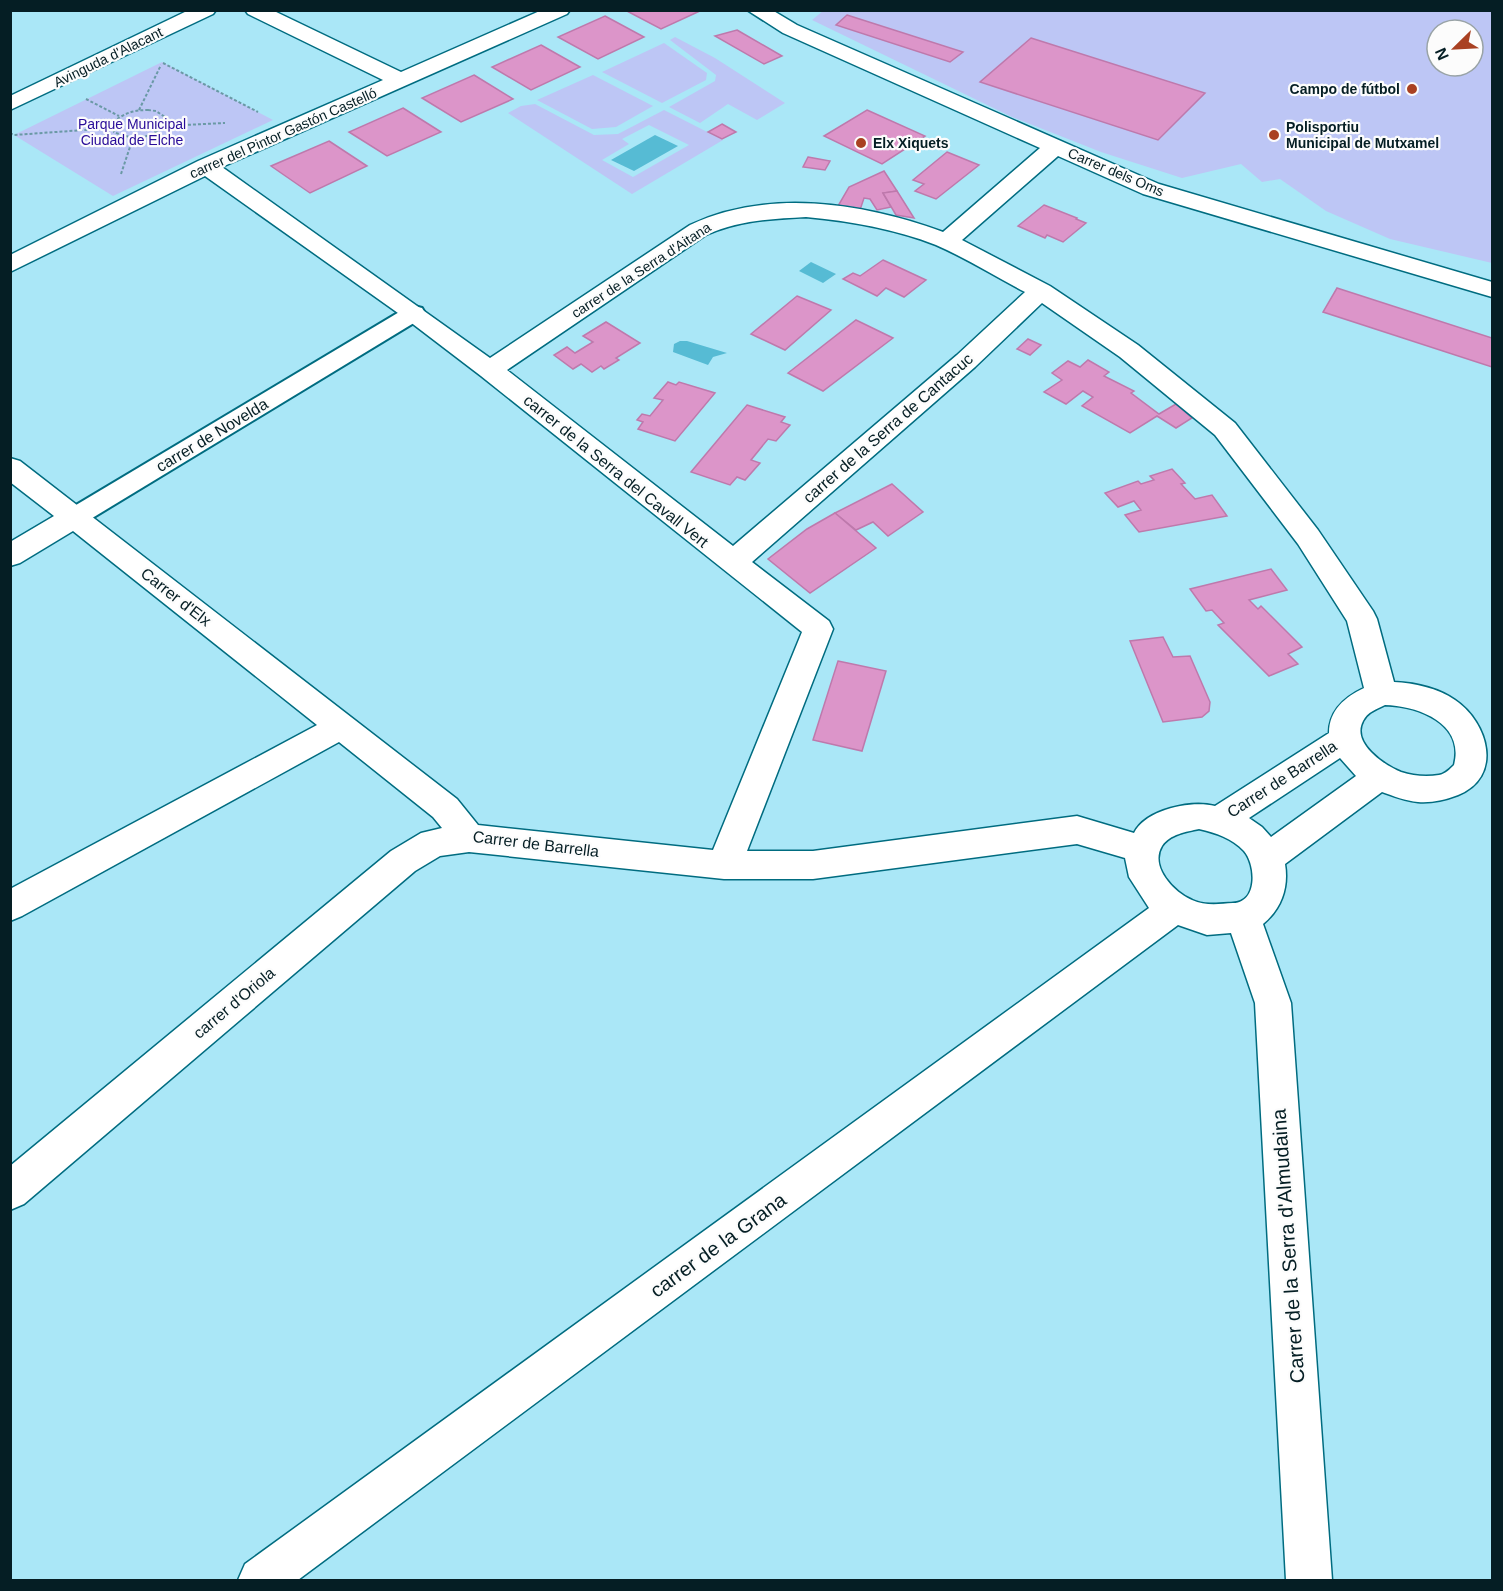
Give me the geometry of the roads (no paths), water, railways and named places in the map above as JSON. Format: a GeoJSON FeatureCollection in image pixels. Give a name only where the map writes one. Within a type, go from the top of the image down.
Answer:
{"type":"FeatureCollection","features":[{"type":"Feature","properties":{"kind":"street","name":"Avinguda d'Alacant"},"geometry":{"type":"LineString","coordinates":[[10,104],[206,10]]}},
{"type":"Feature","properties":{"kind":"street"},"geometry":{"type":"LineString","coordinates":[[255,10],[402,81]]}},
{"type":"Feature","properties":{"kind":"street","name":"carrer del Pintor Gastón Castelló"},"geometry":{"type":"LineString","coordinates":[[10,266],[206,166],[560,10]]}},
{"type":"Feature","properties":{"kind":"street","name":"Carrer dels Oms"},"geometry":{"type":"LineString","coordinates":[[757,10],[790,29],[1151,189],[1492,290]]}},
{"type":"Feature","properties":{"kind":"street"},"geometry":{"type":"LineString","coordinates":[[946,241],[1055,147]]}},
{"type":"Feature","properties":{"kind":"street","name":"carrer de la Serra del Cavall Vert"},"geometry":{"type":"LineString","coordinates":[[206,166],[414,313],[818,629],[724,865]]}},
{"type":"Feature","properties":{"kind":"street","name":"carrer de la Serra d'Aitana"},"geometry":{"type":"LineString","coordinates":[[489,370],[698,230],[717,221],[772,211],[840,213],[910,228],[946,241],[1041,291],[1129,351],[1224,429],[1308,537],[1362,619],[1381,693]]}},
{"type":"Feature","properties":{"kind":"street","name":"carrer de la Serra de Cantacuc"},"geometry":{"type":"LineString","coordinates":[[732,563],[966,361],[1041,291]]}},
{"type":"Feature","properties":{"kind":"street","name":"carrer de Novelda"},"geometry":{"type":"LineString","coordinates":[[10,556],[414,313]]}},
{"type":"Feature","properties":{"kind":"street","name":"Carrer d'Elx"},"geometry":{"type":"LineString","coordinates":[[10,467],[340,727]]}},
{"type":"Feature","properties":{"kind":"street"},"geometry":{"type":"LineString","coordinates":[[1381,693],[1402,693],[1423,698],[1443,708],[1459,721],[1470,737],[1483,743],[1470,769],[1458,781],[1442,788],[1421,789],[1399,786],[1378,777],[1363,766],[1352,753],[1345,739],[1345,723],[1350,709],[1364,699],[1381,693]]}},
{"type":"Feature","properties":{"kind":"street"},"geometry":{"type":"LineString","coordinates":[[10,906],[340,727]]}},
{"type":"Feature","properties":{"kind":"street","name":"Carrer de Barrella"},"geometry":{"type":"LineString","coordinates":[[340,727],[444,808],[469,838],[724,865],[813,865],[1077,830],[1143,849]]}},
{"type":"Feature","properties":{"kind":"street","name":"Carrer de Barrella"},"geometry":{"type":"LineString","coordinates":[[1220,820],[1345,739]]}},
{"type":"Feature","properties":{"kind":"street"},"geometry":{"type":"LineString","coordinates":[[1267,859],[1378,777]]}},
{"type":"Feature","properties":{"kind":"street"},"geometry":{"type":"LineString","coordinates":[[1199,816],[1220,820],[1239,829],[1256,843],[1267,859],[1271,877],[1269,894],[1259,908],[1243,917],[1223,922],[1206,921],[1174,909],[1158,897],[1147,881],[1142,865],[1143,849],[1150,834],[1163,824],[1179,817],[1199,816]]}},
{"type":"Feature","properties":{"kind":"street","name":"carrer d'Oriola"},"geometry":{"type":"LineString","coordinates":[[10,1191],[403,861],[433,843],[469,838]]}},
{"type":"Feature","properties":{"kind":"street","name":"carrer de la Grana"},"geometry":{"type":"LineString","coordinates":[[261,1581],[1174,909]]}},
{"type":"Feature","properties":{"kind":"street","name":"Carrer de la Serra d'Almudaina"},"geometry":{"type":"LineString","coordinates":[[1243,917],[1273,1003],[1309,1581]]}},
{"type":"Feature","properties":{"kind":"place","name":"Campo de fútbol"},"geometry":{"type":"Point","coordinates":[1412,89]}},
{"type":"Feature","properties":{"kind":"place","name":"Polisportiu Municipal de Mutxamel"},"geometry":{"type":"Point","coordinates":[1274,135]}},
{"type":"Feature","properties":{"kind":"place","name":"Elx Xiquets"},"geometry":{"type":"Point","coordinates":[861,143]}},
{"type":"Feature","properties":{"kind":"park label","name":"Parque Municipal Ciudad de Elche"},"geometry":{"type":"Point","coordinates":[132,132]}}]}
